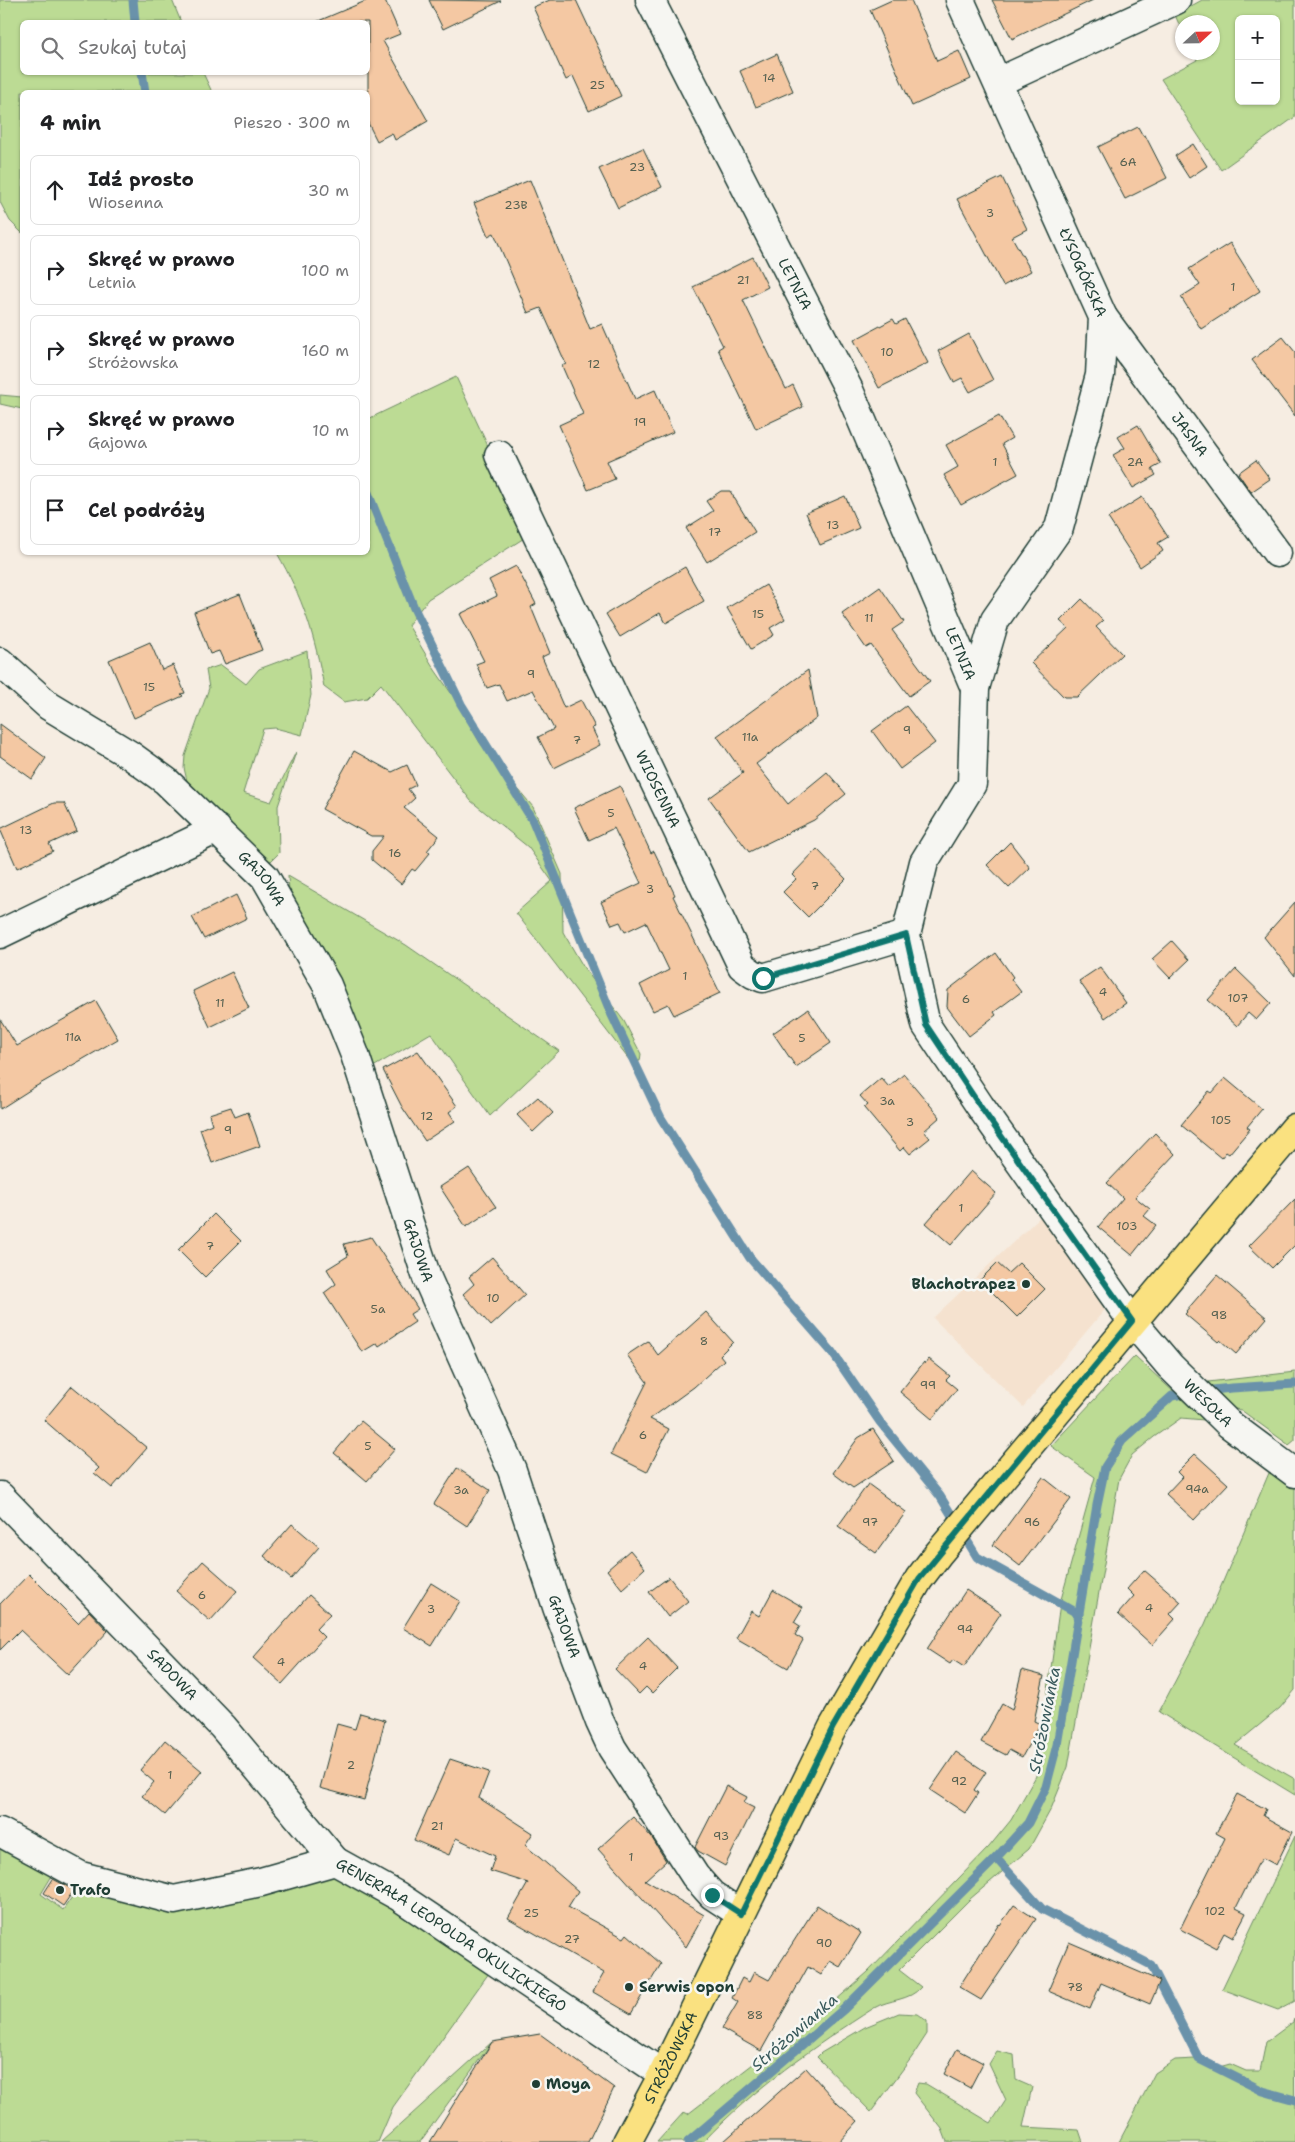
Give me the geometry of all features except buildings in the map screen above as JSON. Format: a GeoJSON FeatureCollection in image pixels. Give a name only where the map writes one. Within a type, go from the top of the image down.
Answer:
{"type":"FeatureCollection","features":[{"type":"Feature","properties":{"kind":"main road","name":"STRÓŻOWSKA"},"geometry":{"type":"LineString","coordinates":[[627,2142],[663,2074],[833,1727],[919,1579],[1132,1321],[1295,1128]]}},
{"type":"Feature","properties":{"kind":"street","name":"LETNIA"},"geometry":{"type":"LineString","coordinates":[[650,0],[849,390],[975,688],[972,784],[924,862],[906,935],[926,1025],[980,1106],[1132,1321]]}},
{"type":"Feature","properties":{"kind":"street","name":"ŁYSOGÓRSKA"},"geometry":{"type":"LineString","coordinates":[[960,0],[1104,317],[1100,375],[1060,528],[995,620],[975,688]]}},
{"type":"Feature","properties":{"kind":"street"},"geometry":{"type":"LineString","coordinates":[[998,82],[1176,0]]}},
{"type":"Feature","properties":{"kind":"street","name":"JASNA"},"geometry":{"type":"LineString","coordinates":[[1104,317],[1276,553]]}},
{"type":"Feature","properties":{"kind":"street","name":"WIOSENNA"},"geometry":{"type":"LineString","coordinates":[[500,455],[742,966],[763,978],[906,935]]}},
{"type":"Feature","properties":{"kind":"street","name":"GAJOWA"},"geometry":{"type":"LineString","coordinates":[[0,662],[50,706],[130,755],[166,781],[265,877],[326,985],[355,1055],[427,1278],[512,1470],[557,1607],[600,1722],[612,1748],[695,1876],[712,1895],[741,1914]]}},
{"type":"Feature","properties":{"kind":"street"},"geometry":{"type":"LineString","coordinates":[[0,934],[217,829]]}},
{"type":"Feature","properties":{"kind":"street","name":"WESOŁA"},"geometry":{"type":"LineString","coordinates":[[1132,1321],[1170,1366],[1229,1424],[1295,1474]]}},
{"type":"Feature","properties":{"kind":"street","name":"SADOWA"},"geometry":{"type":"LineString","coordinates":[[0,1496],[223,1727],[335,1861]]}},
{"type":"Feature","properties":{"kind":"street","name":"GENERAŁA LEOPOLDA OKULICKIEGO"},"geometry":{"type":"LineString","coordinates":[[0,1832],[81,1876],[174,1900],[262,1882],[335,1861],[398,1896],[663,2074]]}},
{"type":"Feature","properties":{"kind":"shaded area"},"geometry":{"type":"Polygon","coordinates":[[[1041,1216],[1107,1307],[1023,1407],[933,1318],[1041,1216]]]}},
{"type":"Feature","properties":{"kind":"green space"},"geometry":{"type":"Polygon","coordinates":[[[0,0],[172,0],[180,20],[20,20],[20,75],[204,75],[211,90],[20,90],[20,231],[10,221],[0,202],[0,0]]]}},
{"type":"Feature","properties":{"kind":"green space"},"geometry":{"type":"Polygon","coordinates":[[[1202,0],[1295,0],[1295,117],[1221,170],[1161,79],[1197,60],[1220,60],[1220,15],[1175,15],[1202,0]]]}},
{"type":"Feature","properties":{"kind":"green space"},"geometry":{"type":"Polygon","coordinates":[[[456,377],[529,535],[428,599],[408,625],[435,670],[458,703],[480,743],[533,807],[562,874],[563,932],[584,968],[624,1021],[641,1054],[640,1061],[630,1061],[516,913],[552,881],[528,847],[471,801],[381,684],[367,698],[344,702],[324,687],[317,651],[307,618],[294,586],[278,555],[370,555],[370,418],[456,377]]]}},
{"type":"Feature","properties":{"kind":"green space"},"geometry":{"type":"Polygon","coordinates":[[[0,395],[20,397],[20,409],[0,404],[0,395]]]}},
{"type":"Feature","properties":{"kind":"green space"},"geometry":{"type":"Polygon","coordinates":[[[307,651],[311,695],[302,735],[275,728],[263,729],[243,793],[271,802],[296,752],[278,806],[279,853],[271,861],[260,861],[188,785],[184,768],[185,756],[209,688],[206,670],[221,665],[246,684],[259,669],[307,651]]]}},
{"type":"Feature","properties":{"kind":"green space"},"geometry":{"type":"Polygon","coordinates":[[[288,876],[406,945],[559,1051],[490,1116],[431,1033],[368,1070],[290,906],[288,876]]]}},
{"type":"Feature","properties":{"kind":"green space"},"geometry":{"type":"Polygon","coordinates":[[[1135,1356],[1204,1420],[1181,1418],[1132,1455],[1119,1479],[1068,1767],[1051,1809],[1029,1849],[970,1899],[899,1970],[921,1987],[916,1992],[874,2008],[806,2054],[742,2104],[703,2142],[657,2142],[684,2112],[688,2114],[835,2001],[868,1972],[989,1847],[1011,1820],[1036,1776],[1060,1603],[1095,1477],[1051,1446],[1135,1356]]]}},
{"type":"Feature","properties":{"kind":"green space"},"geometry":{"type":"Polygon","coordinates":[[[1295,1372],[1295,1440],[1289,1445],[1241,1410],[1235,1409],[1208,1382],[1295,1372]]]}},
{"type":"Feature","properties":{"kind":"green space"},"geometry":{"type":"Polygon","coordinates":[[[1276,1470],[1295,1484],[1295,1690],[1280,1708],[1235,1745],[1295,1779],[1295,1795],[1159,1712],[1205,1624],[1269,1473],[1276,1470]]]}},
{"type":"Feature","properties":{"kind":"green space"},"geometry":{"type":"Polygon","coordinates":[[[1295,1836],[1295,2001],[1278,2010],[1222,1989],[1295,1836]]]}},
{"type":"Feature","properties":{"kind":"green space"},"geometry":{"type":"Polygon","coordinates":[[[0,1840],[56,1869],[41,1894],[63,1910],[81,1884],[109,1896],[334,1875],[360,1882],[489,1973],[393,2107],[378,2142],[0,2142],[0,1840]]]}},
{"type":"Feature","properties":{"kind":"green space"},"geometry":{"type":"Polygon","coordinates":[[[899,2013],[917,2014],[927,2021],[927,2034],[871,2112],[817,2057],[865,2027],[899,2013]]]}},
{"type":"Feature","properties":{"kind":"green space"},"geometry":{"type":"Polygon","coordinates":[[[1294,2019],[1295,2142],[1119,2142],[1155,2073],[1175,2060],[1195,2059],[1212,2069],[1230,2064],[1246,2071],[1260,2071],[1266,2042],[1293,2022],[1294,2019]]]}},
{"type":"Feature","properties":{"kind":"green space"},"geometry":{"type":"Polygon","coordinates":[[[492,2042],[420,2142],[381,2142],[492,2042]]]}},
{"type":"Feature","properties":{"kind":"green space"},"geometry":{"type":"Polygon","coordinates":[[[997,2051],[1014,2055],[1016,2080],[1032,2087],[1023,2127],[1079,2130],[1083,2142],[947,2142],[942,2129],[914,2093],[918,2083],[926,2084],[991,2123],[1006,2100],[989,2064],[997,2051]]]}},
{"type":"Feature","properties":{"kind":"waterway"},"geometry":{"type":"LineString","coordinates":[[133,0],[135,20]]}},
{"type":"Feature","properties":{"kind":"waterway"},"geometry":{"type":"LineString","coordinates":[[142,75],[145,90]]}},
{"type":"Feature","properties":{"kind":"waterway"},"geometry":{"type":"LineString","coordinates":[[370,498],[414,608],[461,704],[533,821],[611,1013],[661,1118],[750,1258],[832,1352],[880,1422],[940,1496],[977,1557],[1079,1614]]}},
{"type":"Feature","properties":{"kind":"waterway","name":"Stróżowianka"},"geometry":{"type":"LineString","coordinates":[[1203,1391],[1295,1384]]}},
{"type":"Feature","properties":{"kind":"waterway","name":"Stróżowianka"},"geometry":{"type":"LineString","coordinates":[[688,2142],[844,2009],[996,1858],[1028,1823],[1046,1787],[1057,1745],[1105,1467],[1122,1441],[1172,1396],[1190,1393]]}},
{"type":"Feature","properties":{"kind":"waterway"},"geometry":{"type":"LineString","coordinates":[[996,1858],[1042,1909],[1151,1965],[1199,2059],[1263,2091],[1295,2100]]}},
{"type":"Feature","properties":{"kind":"place","name":"Blachotrapez"},"geometry":{"type":"Point","coordinates":[1026,1284]}},
{"type":"Feature","properties":{"kind":"place","name":"Trafo"},"geometry":{"type":"Point","coordinates":[60,1890]}},
{"type":"Feature","properties":{"kind":"place","name":"Serwis opon"},"geometry":{"type":"Point","coordinates":[629,1987]}},
{"type":"Feature","properties":{"kind":"place","name":"Moya"},"geometry":{"type":"Point","coordinates":[536,2084]}},
{"type":"Feature","properties":{"kind":"route"},"geometry":{"type":"LineString","coordinates":[[712,1895],[741,1914],[833,1727],[919,1579],[1132,1321],[980,1106],[926,1025],[906,935],[763,978]]}}]}
